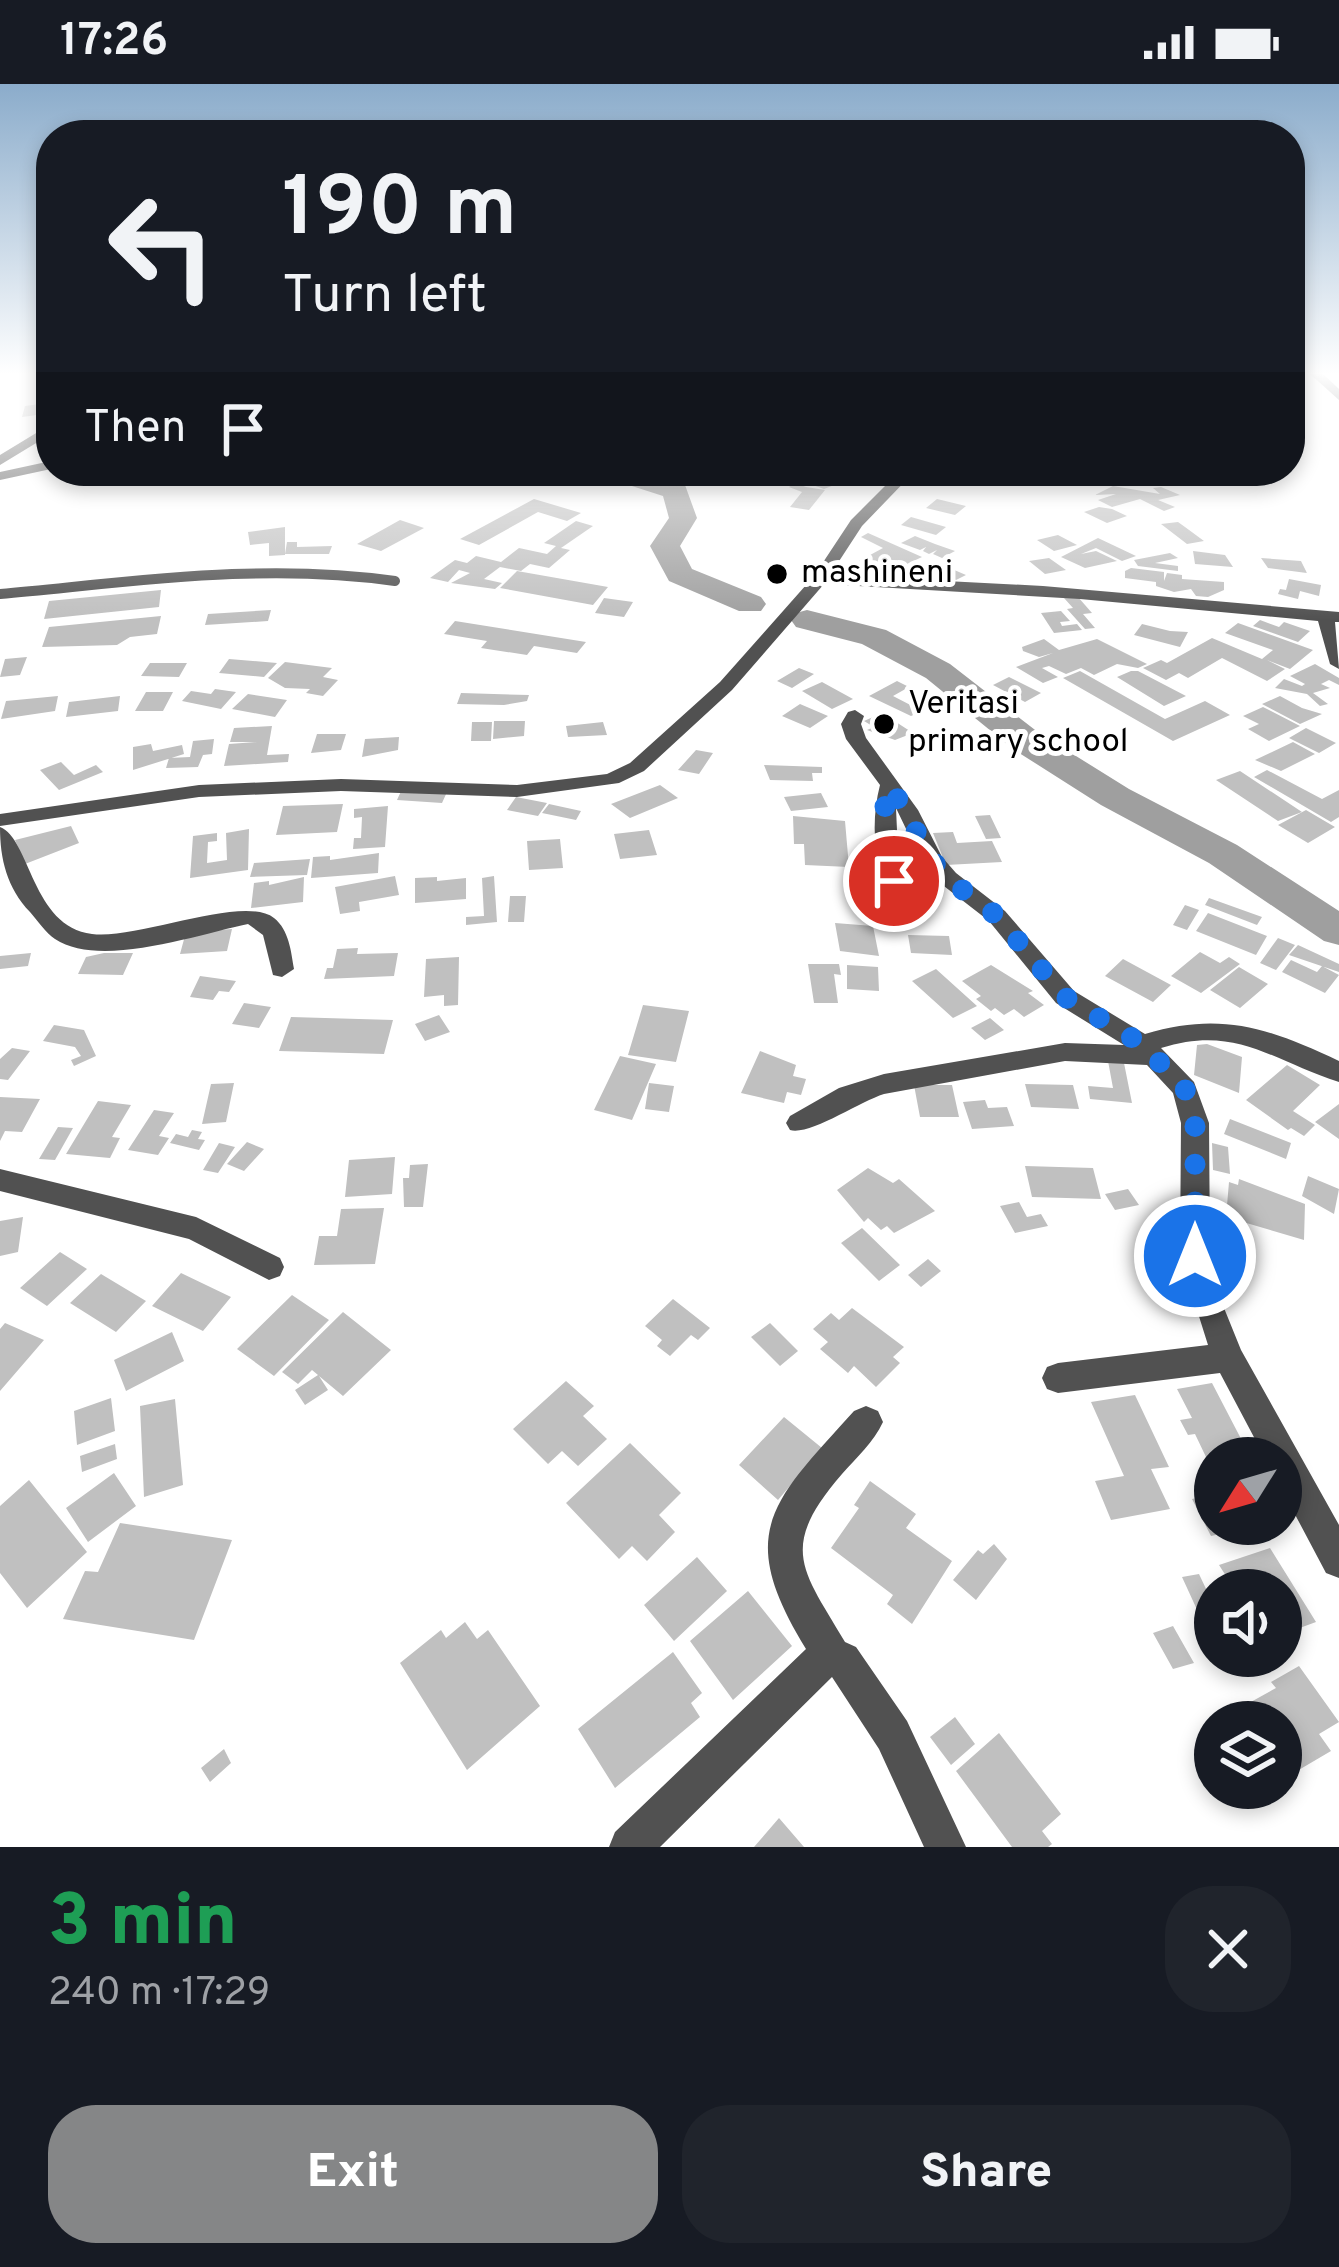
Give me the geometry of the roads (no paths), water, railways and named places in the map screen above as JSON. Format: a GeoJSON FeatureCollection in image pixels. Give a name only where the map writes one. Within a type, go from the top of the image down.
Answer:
{"type":"FeatureCollection","features":[{"type":"Feature","properties":{"kind":"street"},"geometry":{"type":"LineString","coordinates":[[0,476],[36,468]]}},
{"type":"Feature","properties":{"kind":"street"},"geometry":{"type":"LineString","coordinates":[[0,820],[200,791],[341,785],[517,791],[613,779],[637,767],[726,686],[820,579],[856,523],[893,486]]}},
{"type":"Feature","properties":{"kind":"street"},"geometry":{"type":"LineString","coordinates":[[820,579],[889,587],[1045,591],[1208,610],[1332,616],[1339,664]]}},
{"type":"Feature","properties":{"kind":"street"},"geometry":{"type":"LineString","coordinates":[[855,716],[851,724],[856,739],[947,878],[997,916],[1065,997],[1149,1050],[1185,1089],[1195,1123],[1195,1256],[1228,1357],[1339,1560]]}},
{"type":"Feature","properties":{"kind":"street"},"geometry":{"type":"LineString","coordinates":[[890,785],[882,810],[883,842],[907,920]]}},
{"type":"Feature","properties":{"kind":"street"},"geometry":{"type":"LineString","coordinates":[[0,833],[28,897],[64,934],[86,942],[119,943],[249,916],[265,920],[277,933],[282,970]]}},
{"type":"Feature","properties":{"kind":"street"},"geometry":{"type":"LineString","coordinates":[[800,1123],[848,1094],[884,1084],[1065,1052],[1149,1050],[1199,1027],[1225,1029],[1302,1054],[1339,1072]]}},
{"type":"Feature","properties":{"kind":"street"},"geometry":{"type":"LineString","coordinates":[[0,1180],[196,1229],[269,1267]]}},
{"type":"Feature","properties":{"kind":"street"},"geometry":{"type":"LineString","coordinates":[[1058,1378],[1228,1357]]}},
{"type":"Feature","properties":{"kind":"street"},"geometry":{"type":"LineString","coordinates":[[832,1656],[788,1576],[783,1549],[793,1509],[866,1422]]}},
{"type":"Feature","properties":{"kind":"street"},"geometry":{"type":"LineString","coordinates":[[630,1847],[823,1659],[832,1656],[843,1660],[892,1735],[945,1847]]}},
{"type":"Feature","properties":{"kind":"lane"},"geometry":{"type":"LineString","coordinates":[[0,594],[274,569],[328,570],[395,581]]}},
{"type":"Feature","properties":{"kind":"waterway"},"geometry":{"type":"LineString","coordinates":[[660,486],[675,491],[683,518],[665,546],[680,575],[750,604]]}},
{"type":"Feature","properties":{"kind":"waterway"},"geometry":{"type":"LineString","coordinates":[[807,620],[874,637],[938,671],[1026,741],[1115,797],[1223,854],[1339,931]]}},
{"type":"Feature","properties":{"kind":"place","name":"mashineni"},"geometry":{"type":"Point","coordinates":[777,574]}},
{"type":"Feature","properties":{"kind":"place","name":"Veritasi primary school"},"geometry":{"type":"Point","coordinates":[884,724]}}]}
